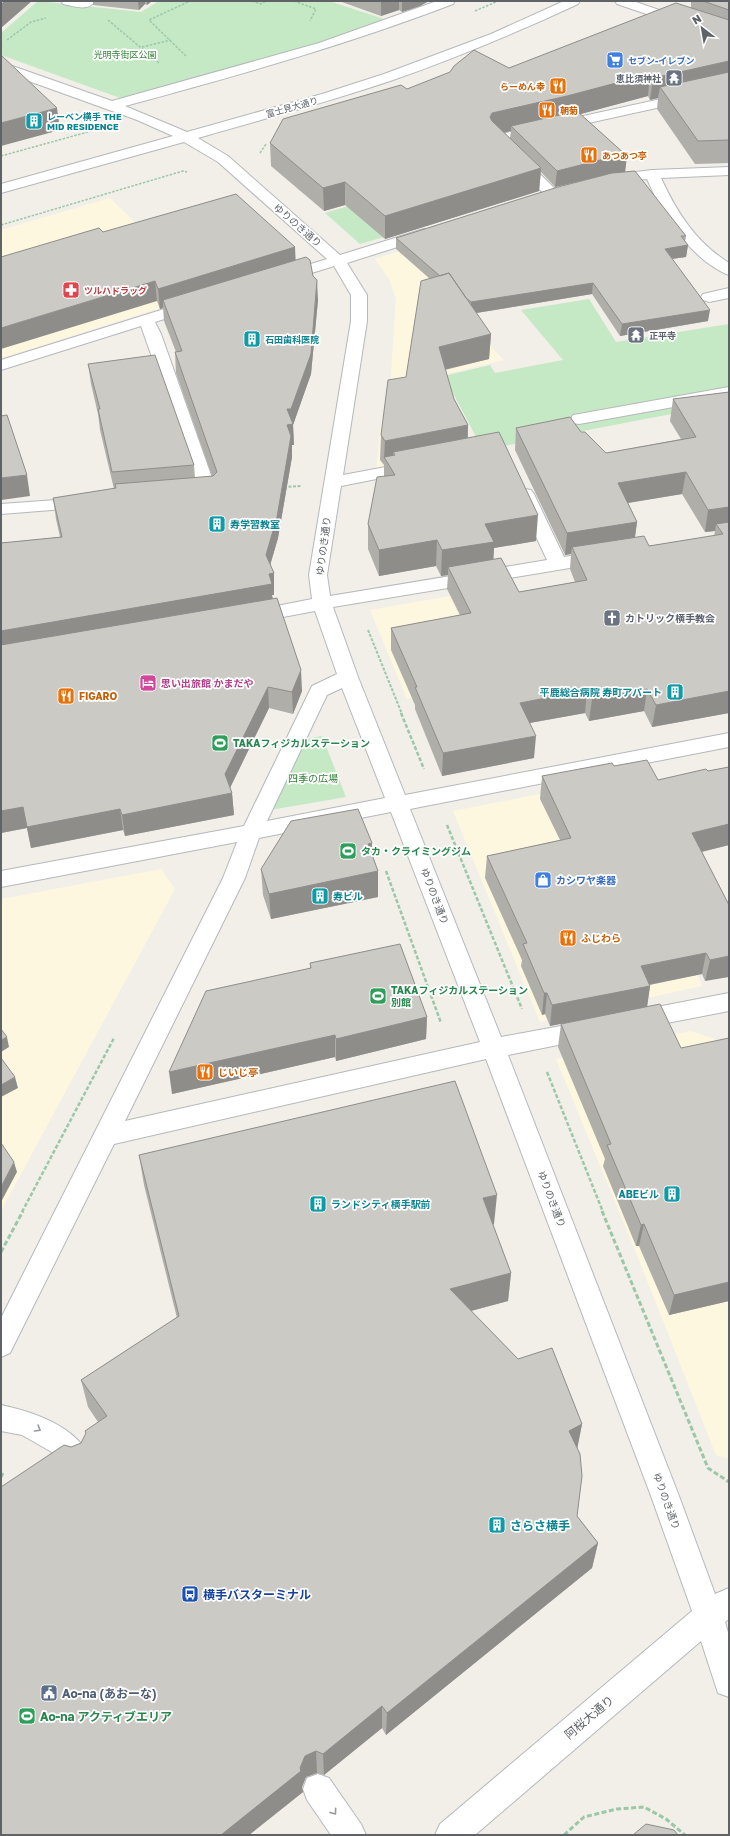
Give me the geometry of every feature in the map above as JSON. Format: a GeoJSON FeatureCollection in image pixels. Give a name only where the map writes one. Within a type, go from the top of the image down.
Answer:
{"type":"FeatureCollection","features":[{"type":"Feature","properties":{"kind":"street"},"geometry":{"type":"LineString","coordinates":[[67,1],[86,4],[89,1]]}},
{"type":"Feature","properties":{"kind":"street"},"geometry":{"type":"LineString","coordinates":[[111,106],[284,59],[394,23],[449,1]]}},
{"type":"Feature","properties":{"kind":"street","name":"富士見大通り"},"geometry":{"type":"LineString","coordinates":[[1,194],[5,187],[327,97],[389,77],[496,37],[574,1]]}},
{"type":"Feature","properties":{"kind":"street"},"geometry":{"type":"LineString","coordinates":[[621,1],[729,38]]}},
{"type":"Feature","properties":{"kind":"street","name":"ゆりのき通り"},"geometry":{"type":"LineString","coordinates":[[1,67],[142,117],[186,137],[222,159],[338,260],[359,295],[359,321],[319,567],[322,604],[348,677],[494,1048],[665,1496],[718,1609],[729,1682]]}},
{"type":"Feature","properties":{"kind":"street"},"geometry":{"type":"LineString","coordinates":[[567,190],[545,196],[497,139],[729,88]]}},
{"type":"Feature","properties":{"kind":"street"},"geometry":{"type":"LineString","coordinates":[[596,183],[611,179],[652,174],[729,171]]}},
{"type":"Feature","properties":{"kind":"street"},"geometry":{"type":"LineString","coordinates":[[652,174],[676,222],[689,240],[709,258],[729,270]]}},
{"type":"Feature","properties":{"kind":"street"},"geometry":{"type":"LineString","coordinates":[[267,282],[439,229]]}},
{"type":"Feature","properties":{"kind":"street"},"geometry":{"type":"LineString","coordinates":[[709,297],[729,293]]}},
{"type":"Feature","properties":{"kind":"street"},"geometry":{"type":"LineString","coordinates":[[1,364],[206,301]]}},
{"type":"Feature","properties":{"kind":"street"},"geometry":{"type":"LineString","coordinates":[[145,320],[153,334],[208,492],[176,495]]}},
{"type":"Feature","properties":{"kind":"street"},"geometry":{"type":"LineString","coordinates":[[579,419],[729,392]]}},
{"type":"Feature","properties":{"kind":"street"},"geometry":{"type":"LineString","coordinates":[[333,482],[426,464]]}},
{"type":"Feature","properties":{"kind":"street"},"geometry":{"type":"LineString","coordinates":[[518,478],[558,564]]}},
{"type":"Feature","properties":{"kind":"street"},"geometry":{"type":"LineString","coordinates":[[1,509],[96,502]]}},
{"type":"Feature","properties":{"kind":"street"},"geometry":{"type":"LineString","coordinates":[[231,621],[355,597],[620,554]]}},
{"type":"Feature","properties":{"kind":"street"},"geometry":{"type":"LineString","coordinates":[[1,1345],[234,878],[251,832],[319,691],[348,677]]}},
{"type":"Feature","properties":{"kind":"street"},"geometry":{"type":"LineString","coordinates":[[1,879],[729,740]]}},
{"type":"Feature","properties":{"kind":"street"},"geometry":{"type":"LineString","coordinates":[[107,1134],[494,1048],[609,1025],[728,1004]]}},
{"type":"Feature","properties":{"kind":"street"},"geometry":{"type":"LineString","coordinates":[[1,1418],[27,1422],[67,1446],[77,1459]]}},
{"type":"Feature","properties":{"kind":"street","name":"阿桜大通り"},"geometry":{"type":"LineString","coordinates":[[451,1835],[718,1609]]}},
{"type":"Feature","properties":{"kind":"street"},"geometry":{"type":"LineString","coordinates":[[318,1789],[350,1835]]}},
{"type":"Feature","properties":{"kind":"path"},"geometry":{"type":"LineString","coordinates":[[188,57],[150,20],[190,1]]}},
{"type":"Feature","properties":{"kind":"path"},"geometry":{"type":"LineString","coordinates":[[252,1],[261,4],[266,1]]}},
{"type":"Feature","properties":{"kind":"path"},"geometry":{"type":"LineString","coordinates":[[7,40],[31,22],[52,17]]}},
{"type":"Feature","properties":{"kind":"path"},"geometry":{"type":"LineString","coordinates":[[104,18],[110,20],[185,86]]}},
{"type":"Feature","properties":{"kind":"path"},"geometry":{"type":"LineString","coordinates":[[141,47],[171,40]]}},
{"type":"Feature","properties":{"kind":"path"},"geometry":{"type":"LineString","coordinates":[[1,156],[97,130]]}},
{"type":"Feature","properties":{"kind":"path"},"geometry":{"type":"LineString","coordinates":[[262,147],[268,143]]}},
{"type":"Feature","properties":{"kind":"path"},"geometry":{"type":"LineString","coordinates":[[1,225],[183,171],[190,173]]}},
{"type":"Feature","properties":{"kind":"path"},"geometry":{"type":"LineString","coordinates":[[278,488],[301,486]]}},
{"type":"Feature","properties":{"kind":"path"},"geometry":{"type":"LineString","coordinates":[[355,597],[535,1041],[643,1313],[708,1468],[729,1482]]}},
{"type":"Feature","properties":{"kind":"path"},"geometry":{"type":"LineString","coordinates":[[386,869],[441,1023]]}},
{"type":"Feature","properties":{"kind":"path"},"geometry":{"type":"LineString","coordinates":[[1,1252],[116,1032]]}},
{"type":"Feature","properties":{"kind":"path"},"geometry":{"type":"LineString","coordinates":[[1,1477],[3,1473]]}},
{"type":"Feature","properties":{"kind":"path"},"geometry":{"type":"LineString","coordinates":[[564,1835],[584,1816],[617,1809],[644,1807],[666,1819],[685,1835]]}},
{"type":"Feature","properties":{"kind":"shaded area"},"geometry":{"type":"Polygon","coordinates":[[[110,198],[208,293],[1,358],[1,230],[110,198]]]}},
{"type":"Feature","properties":{"kind":"shaded area"},"geometry":{"type":"Polygon","coordinates":[[[446,236],[440,296],[504,360],[438,376],[474,452],[376,471],[380,430],[390,388],[396,299],[389,279],[375,259],[446,236]]]}},
{"type":"Feature","properties":{"kind":"shaded area"},"geometry":{"type":"Polygon","coordinates":[[[450,596],[490,684],[407,699],[370,610],[450,596]]]}},
{"type":"Feature","properties":{"kind":"shaded area"},"geometry":{"type":"Polygon","coordinates":[[[611,780],[652,877],[702,986],[540,1022],[453,811],[611,780]]]}},
{"type":"Feature","properties":{"kind":"shaded area"},"geometry":{"type":"Polygon","coordinates":[[[161,869],[175,889],[1,1211],[1,899],[161,869]]]}},
{"type":"Feature","properties":{"kind":"shaded area"},"geometry":{"type":"Polygon","coordinates":[[[691,1031],[729,1044],[729,1459],[716,1455],[635,1250],[556,1059],[691,1031]]]}},
{"type":"Feature","properties":{"kind":"green space","name":"光明寺街区公園"},"geometry":{"type":"Polygon","coordinates":[[[38,1],[141,12],[159,1],[329,1],[387,20],[327,41],[251,64],[123,99],[1,55],[1,33],[38,1]]]}},
{"type":"Feature","properties":{"kind":"green space"},"geometry":{"type":"Polygon","coordinates":[[[389,194],[425,225],[360,244],[325,213],[389,194]]]}},
{"type":"Feature","properties":{"kind":"green space"},"geometry":{"type":"Polygon","coordinates":[[[589,299],[616,342],[729,324],[729,403],[483,450],[444,376],[490,365],[495,373],[563,360],[521,310],[589,299]]]}},
{"type":"Feature","properties":{"kind":"green space","name":"四季の広場"},"geometry":{"type":"Polygon","coordinates":[[[322,736],[346,797],[270,810],[306,739],[322,736]]]}},
{"type":"Feature","properties":{"kind":"building"},"geometry":{"type":"Polygon","coordinates":[[[703,1],[729,1],[729,10],[703,1]]]}},
{"type":"Feature","properties":{"kind":"building"},"geometry":{"type":"Polygon","coordinates":[[[676,3],[729,20],[729,61],[653,78],[650,74],[567,96],[492,113],[490,117],[492,121],[541,168],[385,216],[345,182],[323,188],[270,143],[283,119],[401,85],[407,89],[450,72],[454,66],[474,50],[509,68],[676,3]]]}},
{"type":"Feature","properties":{"kind":"building"},"geometry":{"type":"Polygon","coordinates":[[[1,55],[57,108],[1,123],[1,55]]]}},
{"type":"Feature","properties":{"kind":"building"},"geometry":{"type":"Polygon","coordinates":[[[729,72],[729,140],[698,141],[660,87],[729,72]]]}},
{"type":"Feature","properties":{"kind":"building"},"geometry":{"type":"Polygon","coordinates":[[[577,111],[627,156],[612,157],[557,171],[511,126],[577,111]]]}},
{"type":"Feature","properties":{"kind":"building"},"geometry":{"type":"Polygon","coordinates":[[[635,171],[686,236],[681,236],[688,245],[665,249],[710,310],[622,324],[593,283],[471,302],[466,298],[449,273],[440,276],[396,238],[558,187],[612,173],[635,171]]]}},
{"type":"Feature","properties":{"kind":"building"},"geometry":{"type":"Polygon","coordinates":[[[236,194],[295,247],[158,289],[155,281],[1,328],[1,257],[99,228],[103,232],[236,194]]]}},
{"type":"Feature","properties":{"kind":"building"},"geometry":{"type":"Polygon","coordinates":[[[306,257],[310,260],[313,276],[317,280],[311,354],[291,409],[287,409],[293,424],[287,425],[291,436],[277,517],[266,555],[274,573],[269,574],[272,584],[1,631],[1,543],[62,537],[53,498],[116,488],[115,484],[213,476],[217,472],[175,352],[182,351],[163,300],[306,257]]]}},
{"type":"Feature","properties":{"kind":"building"},"geometry":{"type":"Polygon","coordinates":[[[449,273],[491,334],[439,347],[454,399],[468,425],[385,441],[381,435],[388,380],[406,377],[421,281],[449,273]]]}},
{"type":"Feature","properties":{"kind":"building"},"geometry":{"type":"Polygon","coordinates":[[[155,355],[194,465],[112,472],[98,409],[100,409],[88,364],[155,355]]]}},
{"type":"Feature","properties":{"kind":"building"},"geometry":{"type":"Polygon","coordinates":[[[729,392],[729,507],[708,510],[686,472],[618,483],[637,522],[567,533],[516,428],[570,417],[581,432],[585,432],[606,453],[696,437],[673,399],[729,392]]]}},
{"type":"Feature","properties":{"kind":"building"},"geometry":{"type":"Polygon","coordinates":[[[7,415],[27,475],[1,478],[1,416],[7,415]]]}},
{"type":"Feature","properties":{"kind":"building"},"geometry":{"type":"Polygon","coordinates":[[[499,432],[538,515],[485,524],[494,542],[442,550],[437,540],[379,550],[368,524],[377,477],[395,475],[384,457],[395,455],[393,452],[499,432]]]}},
{"type":"Feature","properties":{"kind":"building"},"geometry":{"type":"Polygon","coordinates":[[[729,522],[729,691],[656,705],[647,689],[592,699],[587,690],[520,703],[536,736],[443,753],[415,687],[417,687],[391,628],[471,613],[448,567],[501,558],[519,592],[587,580],[572,547],[644,536],[649,546],[723,534],[716,524],[729,522]]]}},
{"type":"Feature","properties":{"kind":"building"},"geometry":{"type":"Polygon","coordinates":[[[277,598],[301,670],[292,692],[268,687],[225,774],[232,793],[122,815],[120,809],[27,827],[23,807],[1,811],[1,645],[277,598]]]}},
{"type":"Feature","properties":{"kind":"building"},"geometry":{"type":"Polygon","coordinates":[[[647,760],[658,780],[706,769],[708,771],[729,767],[729,824],[692,833],[729,905],[729,956],[710,960],[706,953],[641,966],[650,986],[552,1005],[547,993],[544,993],[523,944],[527,943],[487,856],[571,838],[542,776],[612,763],[614,766],[647,760]]]}},
{"type":"Feature","properties":{"kind":"building"},"geometry":{"type":"Polygon","coordinates":[[[358,809],[372,843],[368,844],[378,871],[269,894],[261,869],[291,821],[358,809]]]}},
{"type":"Feature","properties":{"kind":"building"},"geometry":{"type":"Polygon","coordinates":[[[400,944],[427,1017],[336,1039],[335,1035],[169,1072],[206,991],[311,968],[310,963],[400,944]]]}},
{"type":"Feature","properties":{"kind":"building"},"geometry":{"type":"Polygon","coordinates":[[[660,1004],[681,1048],[729,1038],[729,1282],[674,1295],[644,1224],[641,1225],[607,1145],[611,1144],[561,1024],[660,1004]]]}},
{"type":"Feature","properties":{"kind":"building"},"geometry":{"type":"Polygon","coordinates":[[[1,1029],[7,1037],[1,1040],[1,1029]]]}},
{"type":"Feature","properties":{"kind":"building"},"geometry":{"type":"Polygon","coordinates":[[[1,1058],[15,1077],[1,1085],[1,1058]]]}},
{"type":"Feature","properties":{"kind":"building"},"geometry":{"type":"Polygon","coordinates":[[[455,1081],[497,1195],[483,1198],[511,1273],[450,1289],[518,1359],[552,1348],[582,1424],[569,1431],[580,1454],[582,1476],[577,1516],[598,1543],[387,1713],[382,1706],[323,1754],[316,1751],[305,1756],[300,1768],[301,1771],[221,1835],[1,1835],[1,1487],[64,1445],[71,1447],[81,1443],[86,1433],[85,1431],[107,1416],[81,1380],[179,1316],[139,1155],[455,1081]]]}},
{"type":"Feature","properties":{"kind":"building"},"geometry":{"type":"Polygon","coordinates":[[[1,1143],[14,1162],[1,1187],[1,1143]]]}},
{"type":"Feature","properties":{"kind":"building"},"geometry":{"type":"Polygon","coordinates":[[[646,1824],[674,1830],[678,1835],[633,1835],[646,1824]]]}},
{"type":"Feature","properties":{"kind":"place","name":"セブン-イレブン"},"geometry":{"type":"Point","coordinates":[615,60]}},
{"type":"Feature","properties":{"kind":"place","name":"恵比須神社"},"geometry":{"type":"Point","coordinates":[674,78]}},
{"type":"Feature","properties":{"kind":"place","name":"らーめん幸"},"geometry":{"type":"Point","coordinates":[558,86]}},
{"type":"Feature","properties":{"kind":"place","name":"朝菊"},"geometry":{"type":"Point","coordinates":[547,110]}},
{"type":"Feature","properties":{"kind":"place","name":"レーベン横手 THE MID RESIDENCE"},"geometry":{"type":"Point","coordinates":[34,121]}},
{"type":"Feature","properties":{"kind":"place","name":"あつあつ亭"},"geometry":{"type":"Point","coordinates":[589,155]}},
{"type":"Feature","properties":{"kind":"place","name":"ツルハドラッグ"},"geometry":{"type":"Point","coordinates":[71,290]}},
{"type":"Feature","properties":{"kind":"place","name":"正平寺"},"geometry":{"type":"Point","coordinates":[636,335]}},
{"type":"Feature","properties":{"kind":"place","name":"石田歯科医院"},"geometry":{"type":"Point","coordinates":[252,339]}},
{"type":"Feature","properties":{"kind":"place","name":"寿学習教室"},"geometry":{"type":"Point","coordinates":[217,524]}},
{"type":"Feature","properties":{"kind":"place","name":"カトリック横手教会"},"geometry":{"type":"Point","coordinates":[612,618]}},
{"type":"Feature","properties":{"kind":"place","name":"思い出旅館 かまだや"},"geometry":{"type":"Point","coordinates":[148,683]}},
{"type":"Feature","properties":{"kind":"place","name":"平鹿総合病院 寿町アパート"},"geometry":{"type":"Point","coordinates":[675,692]}},
{"type":"Feature","properties":{"kind":"place","name":"FIGARO"},"geometry":{"type":"Point","coordinates":[66,696]}},
{"type":"Feature","properties":{"kind":"place","name":"TAKAフィジカルステーション"},"geometry":{"type":"Point","coordinates":[220,743]}},
{"type":"Feature","properties":{"kind":"place","name":"タカ・クライミングジム"},"geometry":{"type":"Point","coordinates":[348,851]}},
{"type":"Feature","properties":{"kind":"place","name":"カシワヤ楽器"},"geometry":{"type":"Point","coordinates":[543,880]}},
{"type":"Feature","properties":{"kind":"place","name":"寿ビル"},"geometry":{"type":"Point","coordinates":[320,896]}},
{"type":"Feature","properties":{"kind":"place","name":"ふじわら"},"geometry":{"type":"Point","coordinates":[568,938]}},
{"type":"Feature","properties":{"kind":"place","name":"TAKAフィジカルステーション 別館"},"geometry":{"type":"Point","coordinates":[378,996]}},
{"type":"Feature","properties":{"kind":"place","name":"じいじ亭"},"geometry":{"type":"Point","coordinates":[205,1072]}},
{"type":"Feature","properties":{"kind":"place","name":"ABEビル"},"geometry":{"type":"Point","coordinates":[672,1194]}},
{"type":"Feature","properties":{"kind":"place","name":"ランドシティ横手駅前"},"geometry":{"type":"Point","coordinates":[318,1204]}},
{"type":"Feature","properties":{"kind":"place","name":"さらさ横手"},"geometry":{"type":"Point","coordinates":[497,1525]}},
{"type":"Feature","properties":{"kind":"place","name":"横手バスターミナル"},"geometry":{"type":"Point","coordinates":[190,1594]}},
{"type":"Feature","properties":{"kind":"place","name":"Ao-na (あおーな)"},"geometry":{"type":"Point","coordinates":[49,1693]}},
{"type":"Feature","properties":{"kind":"place","name":"Ao-na アクティブエリア"},"geometry":{"type":"Point","coordinates":[27,1716]}}]}
